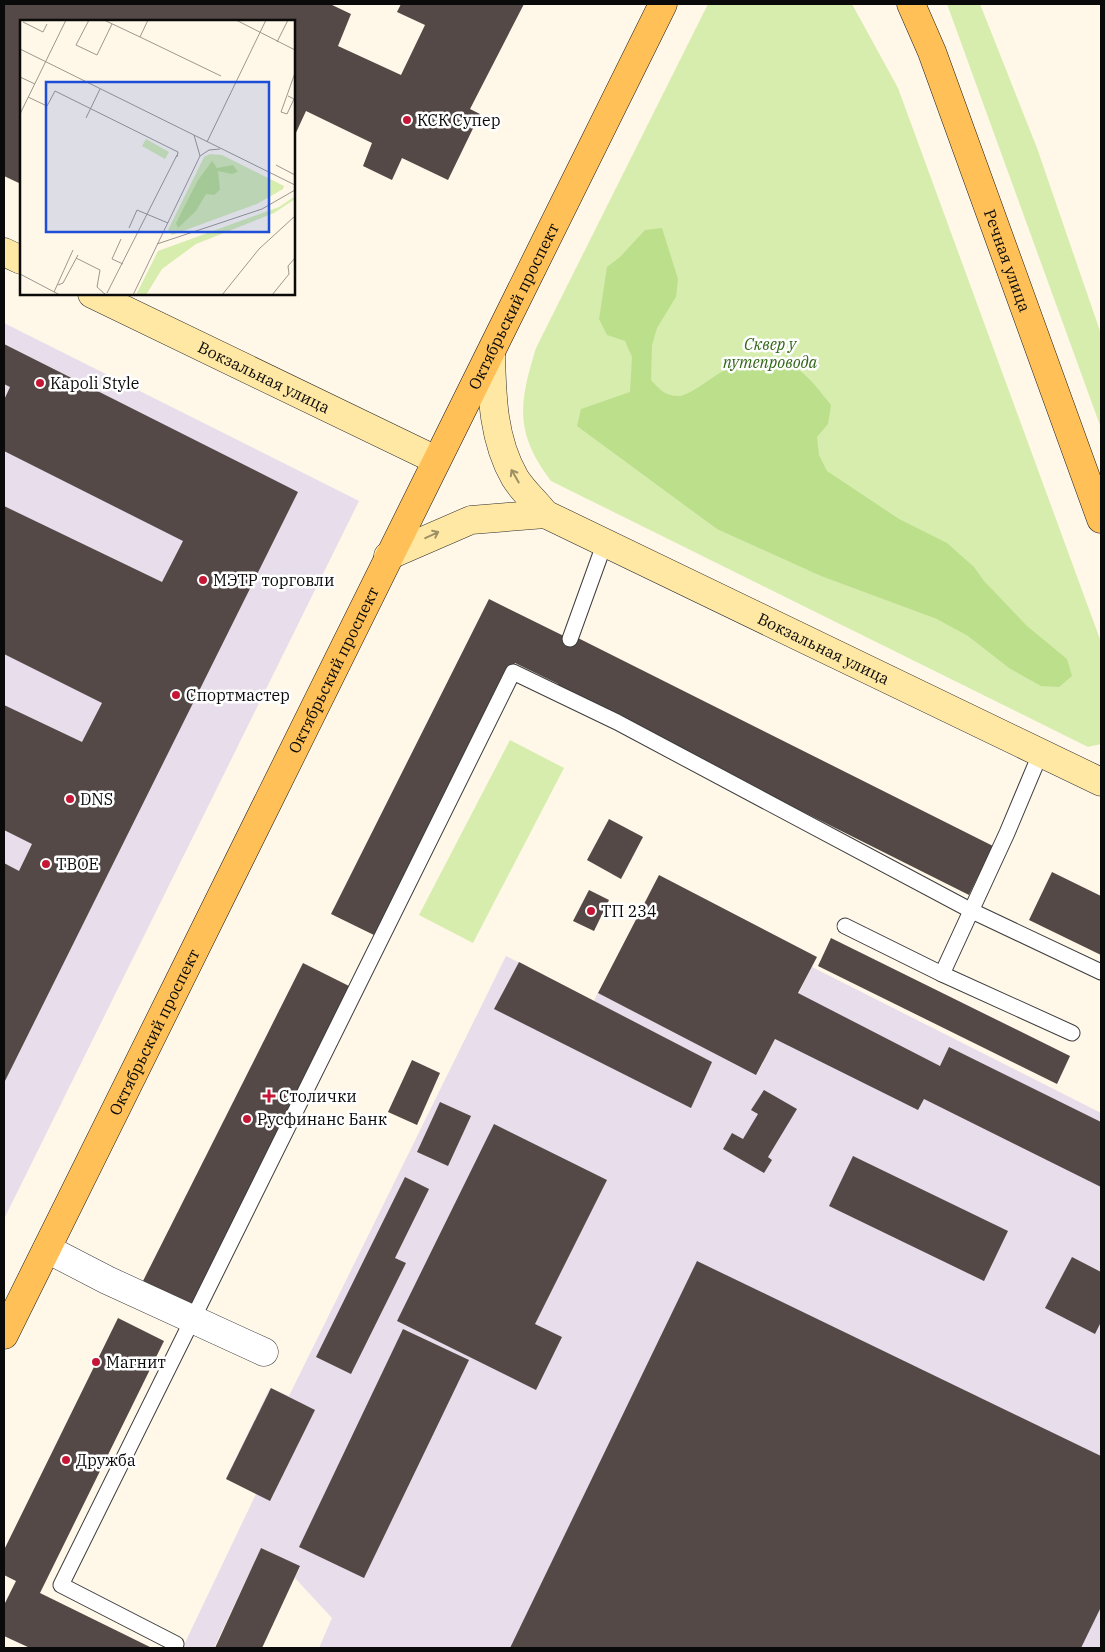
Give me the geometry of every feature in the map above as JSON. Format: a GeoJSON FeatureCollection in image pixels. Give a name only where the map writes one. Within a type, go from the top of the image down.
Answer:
{"type":"FeatureCollection","features":[{"type":"Feature","properties":{"kind":"main road","name":"Октябрьский проспект"},"geometry":{"type":"LineString","coordinates":[[4,1335],[344,650],[388,556],[491,354],[663,4]]}},
{"type":"Feature","properties":{"kind":"main road","name":"Речная улица"},"geometry":{"type":"LineString","coordinates":[[911,4],[932,52],[1101,519]]}},
{"type":"Feature","properties":{"kind":"main road"},"geometry":{"type":"LineString","coordinates":[[4,252],[20,260]]}},
{"type":"Feature","properties":{"kind":"main road","name":"Вокзальная улица"},"geometry":{"type":"LineString","coordinates":[[94,295],[436,460]]}},
{"type":"Feature","properties":{"kind":"main road","name":"Вокзальная улица"},"geometry":{"type":"LineString","coordinates":[[491,354],[492,406],[502,449],[516,479],[546,514],[1101,782]]}},
{"type":"Feature","properties":{"kind":"main road","name":"Вокзальная улица"},"geometry":{"type":"LineString","coordinates":[[388,556],[471,520],[546,514]]}},
{"type":"Feature","properties":{"kind":"street"},"geometry":{"type":"LineString","coordinates":[[47,1249],[192,1320],[264,1352]]}},
{"type":"Feature","properties":{"kind":"lane"},"geometry":{"type":"LineString","coordinates":[[570,639],[605,542]]}},
{"type":"Feature","properties":{"kind":"lane"},"geometry":{"type":"LineString","coordinates":[[174,1648],[176,1644],[61,1585],[513,672],[543,682],[972,911],[1101,972]]}},
{"type":"Feature","properties":{"kind":"lane"},"geometry":{"type":"LineString","coordinates":[[942,974],[1008,833],[1040,752]]}},
{"type":"Feature","properties":{"kind":"lane"},"geometry":{"type":"LineString","coordinates":[[846,926],[942,974],[1072,1033]]}},
{"type":"Feature","properties":{"kind":"shaded area"},"geometry":{"type":"Polygon","coordinates":[[[4,323],[359,501],[4,1219],[4,323]]]}},
{"type":"Feature","properties":{"kind":"shaded area"},"geometry":{"type":"Polygon","coordinates":[[[506,956],[594,1001],[598,992],[757,1074],[812,967],[1101,1113],[1101,1648],[319,1648],[332,1618],[295,1578],[300,1567],[261,1548],[214,1648],[183,1647],[256,1494],[226,1478],[270,1388],[289,1396],[506,956]]]}},
{"type":"Feature","properties":{"kind":"green space","name":"Сквер у путепровода"},"geometry":{"type":"Polygon","coordinates":[[[708,4],[852,4],[898,88],[1101,642],[1101,744],[1088,747],[551,481],[539,463],[531,447],[523,417],[526,385],[536,348],[708,4]]]}},
{"type":"Feature","properties":{"kind":"green space"},"geometry":{"type":"Polygon","coordinates":[[[947,4],[980,4],[1037,148],[1101,334],[1101,428],[947,4]]]}},
{"type":"Feature","properties":{"kind":"green space"},"geometry":{"type":"Polygon","coordinates":[[[662,228],[678,279],[676,297],[657,328],[652,345],[651,380],[667,394],[680,396],[696,389],[730,367],[748,362],[777,362],[799,370],[814,384],[831,405],[828,424],[817,437],[819,455],[827,471],[899,519],[947,543],[974,567],[984,581],[1027,626],[1067,659],[1072,676],[1059,687],[1041,686],[1009,668],[968,636],[937,619],[821,576],[717,529],[577,426],[581,409],[630,392],[632,357],[625,341],[607,335],[599,319],[607,267],[620,257],[645,230],[662,228]]]}},
{"type":"Feature","properties":{"kind":"green space"},"geometry":{"type":"Polygon","coordinates":[[[510,740],[564,768],[473,943],[419,915],[510,740]]]}},
{"type":"Feature","properties":{"kind":"building"},"geometry":{"type":"Polygon","coordinates":[[[4,4],[330,4],[351,14],[338,46],[401,75],[425,25],[397,12],[401,4],[524,4],[470,109],[480,114],[448,180],[402,158],[392,180],[363,166],[372,143],[306,111],[295,135],[295,20],[20,20],[20,184],[4,176],[4,4]]]}},
{"type":"Feature","properties":{"kind":"building"},"geometry":{"type":"Polygon","coordinates":[[[4,344],[298,492],[4,1083],[4,863],[19,871],[32,844],[4,830],[4,705],[82,742],[102,703],[4,654],[4,506],[162,582],[183,541],[4,451],[4,400],[10,387],[4,384],[4,344]]]}},
{"type":"Feature","properties":{"kind":"building"},"geometry":{"type":"Polygon","coordinates":[[[489,599],[576,642],[578,638],[993,846],[969,895],[556,688],[558,684],[515,663],[378,937],[331,914],[489,599]]]}},
{"type":"Feature","properties":{"kind":"building"},"geometry":{"type":"Polygon","coordinates":[[[609,819],[643,837],[621,879],[587,860],[609,819]]]}},
{"type":"Feature","properties":{"kind":"building"},"geometry":{"type":"Polygon","coordinates":[[[1052,872],[1101,896],[1101,955],[1029,920],[1052,872]]]}},
{"type":"Feature","properties":{"kind":"building"},"geometry":{"type":"Polygon","coordinates":[[[659,875],[817,957],[798,993],[940,1066],[949,1047],[1101,1122],[1101,1187],[924,1099],[918,1110],[775,1039],[756,1075],[598,993],[659,875]]]}},
{"type":"Feature","properties":{"kind":"building","name":"ТП 234"},"geometry":{"type":"Polygon","coordinates":[[[589,890],[609,900],[594,931],[573,921],[589,890]]]}},
{"type":"Feature","properties":{"kind":"building"},"geometry":{"type":"Polygon","coordinates":[[[831,938],[1070,1056],[1057,1084],[818,966],[831,938]]]}},
{"type":"Feature","properties":{"kind":"building"},"geometry":{"type":"Polygon","coordinates":[[[519,962],[712,1062],[691,1108],[494,1009],[519,962]]]}},
{"type":"Feature","properties":{"kind":"building"},"geometry":{"type":"Polygon","coordinates":[[[303,963],[351,987],[191,1306],[143,1281],[303,963]]]}},
{"type":"Feature","properties":{"kind":"building"},"geometry":{"type":"Polygon","coordinates":[[[412,1060],[440,1073],[417,1125],[388,1112],[412,1060]]]}},
{"type":"Feature","properties":{"kind":"building"},"geometry":{"type":"Polygon","coordinates":[[[764,1090],[797,1109],[768,1157],[772,1160],[764,1173],[723,1149],[732,1133],[743,1139],[758,1114],[751,1110],[764,1090]]]}},
{"type":"Feature","properties":{"kind":"building"},"geometry":{"type":"Polygon","coordinates":[[[440,1102],[471,1116],[448,1166],[417,1152],[440,1102]]]}},
{"type":"Feature","properties":{"kind":"building"},"geometry":{"type":"Polygon","coordinates":[[[494,1124],[607,1180],[535,1324],[562,1337],[536,1390],[397,1321],[494,1124]]]}},
{"type":"Feature","properties":{"kind":"building"},"geometry":{"type":"Polygon","coordinates":[[[853,1156],[1008,1231],[984,1281],[829,1206],[853,1156]]]}},
{"type":"Feature","properties":{"kind":"building"},"geometry":{"type":"Polygon","coordinates":[[[405,1177],[429,1189],[395,1258],[406,1263],[351,1374],[316,1357],[405,1177]]]}},
{"type":"Feature","properties":{"kind":"building"},"geometry":{"type":"Polygon","coordinates":[[[1072,1257],[1101,1272],[1101,1322],[1095,1334],[1045,1308],[1072,1257]]]}},
{"type":"Feature","properties":{"kind":"building"},"geometry":{"type":"Polygon","coordinates":[[[697,1261],[1101,1456],[1101,1607],[1081,1648],[510,1648],[697,1261]]]}},
{"type":"Feature","properties":{"kind":"building"},"geometry":{"type":"Polygon","coordinates":[[[118,1318],[164,1341],[40,1593],[152,1648],[30,1648],[4,1636],[4,1605],[16,1581],[4,1575],[4,1550],[118,1318]]]}},
{"type":"Feature","properties":{"kind":"building"},"geometry":{"type":"Polygon","coordinates":[[[403,1329],[469,1360],[364,1578],[299,1547],[403,1329]]]}},
{"type":"Feature","properties":{"kind":"building"},"geometry":{"type":"Polygon","coordinates":[[[271,1388],[315,1410],[270,1501],[226,1479],[271,1388]]]}},
{"type":"Feature","properties":{"kind":"building"},"geometry":{"type":"Polygon","coordinates":[[[261,1548],[300,1566],[262,1648],[215,1648],[261,1548]]]}},
{"type":"Feature","properties":{"kind":"place","name":"КСК Супер"},"geometry":{"type":"Point","coordinates":[407,120]}},
{"type":"Feature","properties":{"kind":"place","name":"Kapoli Style"},"geometry":{"type":"Point","coordinates":[40,383]}},
{"type":"Feature","properties":{"kind":"place","name":"МЭТР торговли"},"geometry":{"type":"Point","coordinates":[203,580]}},
{"type":"Feature","properties":{"kind":"place","name":"Спортмастер"},"geometry":{"type":"Point","coordinates":[176,695]}},
{"type":"Feature","properties":{"kind":"place","name":"DNS"},"geometry":{"type":"Point","coordinates":[70,799]}},
{"type":"Feature","properties":{"kind":"place","name":"ТВОЕ"},"geometry":{"type":"Point","coordinates":[46,864]}},
{"type":"Feature","properties":{"kind":"place","name":"ТП 234"},"geometry":{"type":"Point","coordinates":[591,911]}},
{"type":"Feature","properties":{"kind":"place","name":"Столички"},"geometry":{"type":"Point","coordinates":[269,1096]}},
{"type":"Feature","properties":{"kind":"place","name":"Русфинанс Банк"},"geometry":{"type":"Point","coordinates":[247,1119]}},
{"type":"Feature","properties":{"kind":"place","name":"Магнит"},"geometry":{"type":"Point","coordinates":[96,1362]}},
{"type":"Feature","properties":{"kind":"place","name":"Дружба"},"geometry":{"type":"Point","coordinates":[66,1460]}}]}
